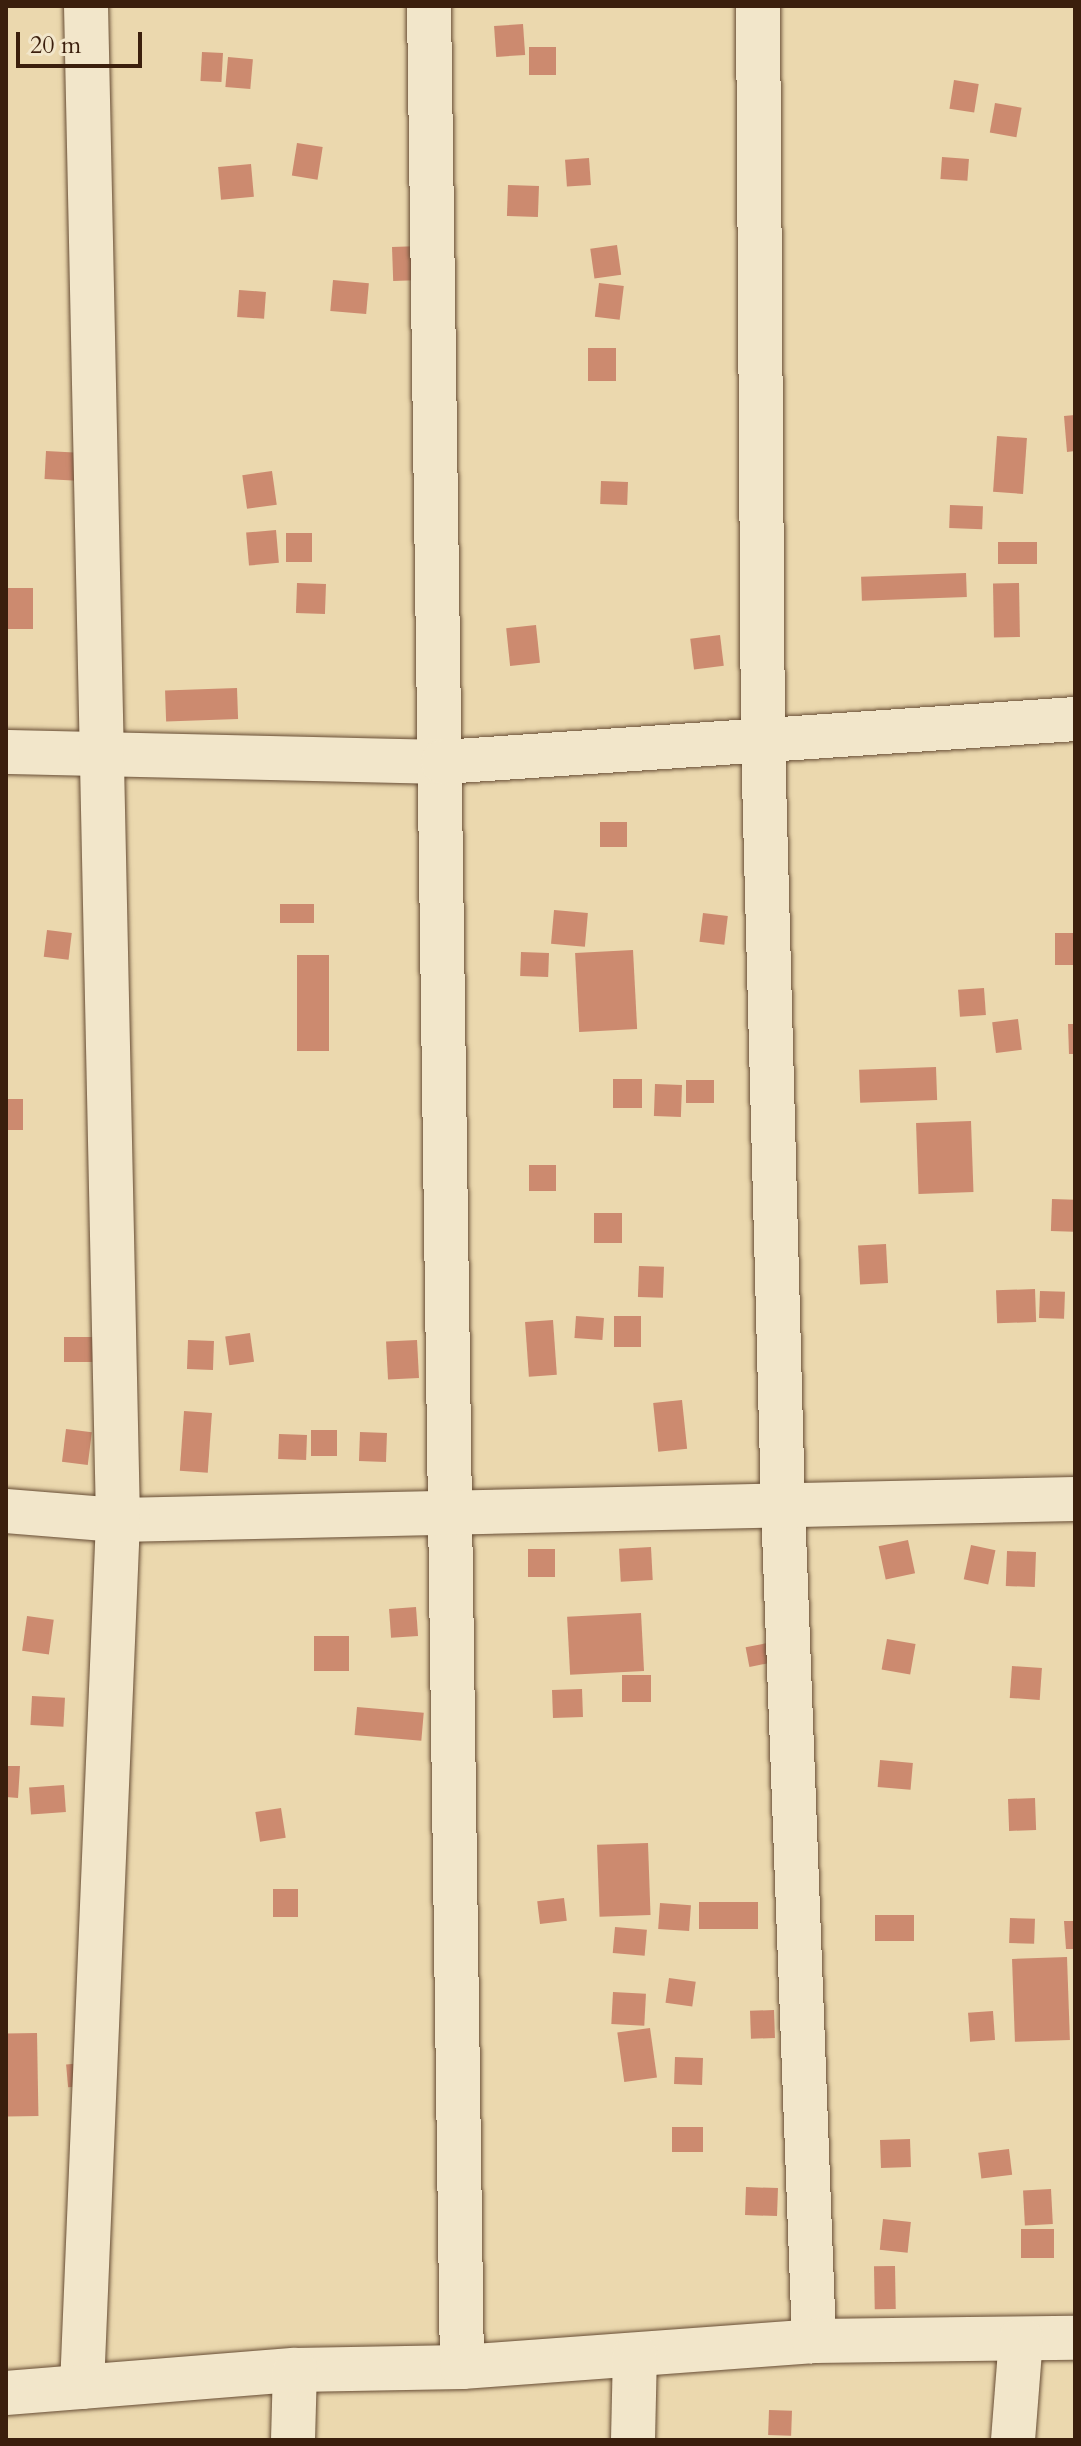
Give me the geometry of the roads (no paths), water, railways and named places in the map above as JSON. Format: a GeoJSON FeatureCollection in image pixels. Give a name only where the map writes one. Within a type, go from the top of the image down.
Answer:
{"type":"FeatureCollection","features":[{"type":"Feature","properties":{"kind":"street"},"geometry":{"type":"LineString","coordinates":[[82,2387],[118,1520],[105,756],[86,6]]}},
{"type":"Feature","properties":{"kind":"street"},"geometry":{"type":"LineString","coordinates":[[429,6],[443,762],[462,2367]]}},
{"type":"Feature","properties":{"kind":"street"},"geometry":{"type":"LineString","coordinates":[[758,6],[763,741],[783,1506],[814,2341]]}},
{"type":"Feature","properties":{"kind":"street"},"geometry":{"type":"LineString","coordinates":[[6,752],[443,762],[1075,719]]}},
{"type":"Feature","properties":{"kind":"street"},"geometry":{"type":"LineString","coordinates":[[6,1511],[118,1520],[1075,1499]]}},
{"type":"Feature","properties":{"kind":"street"},"geometry":{"type":"LineString","coordinates":[[6,2393],[295,2370],[462,2367],[814,2341],[1075,2338]]}},
{"type":"Feature","properties":{"kind":"street"},"geometry":{"type":"LineString","coordinates":[[1013,2440],[1021,2339]]}},
{"type":"Feature","properties":{"kind":"street"},"geometry":{"type":"LineString","coordinates":[[633,2440],[635,2355]]}},
{"type":"Feature","properties":{"kind":"street"},"geometry":{"type":"LineString","coordinates":[[293,2440],[295,2370]]}}]}
